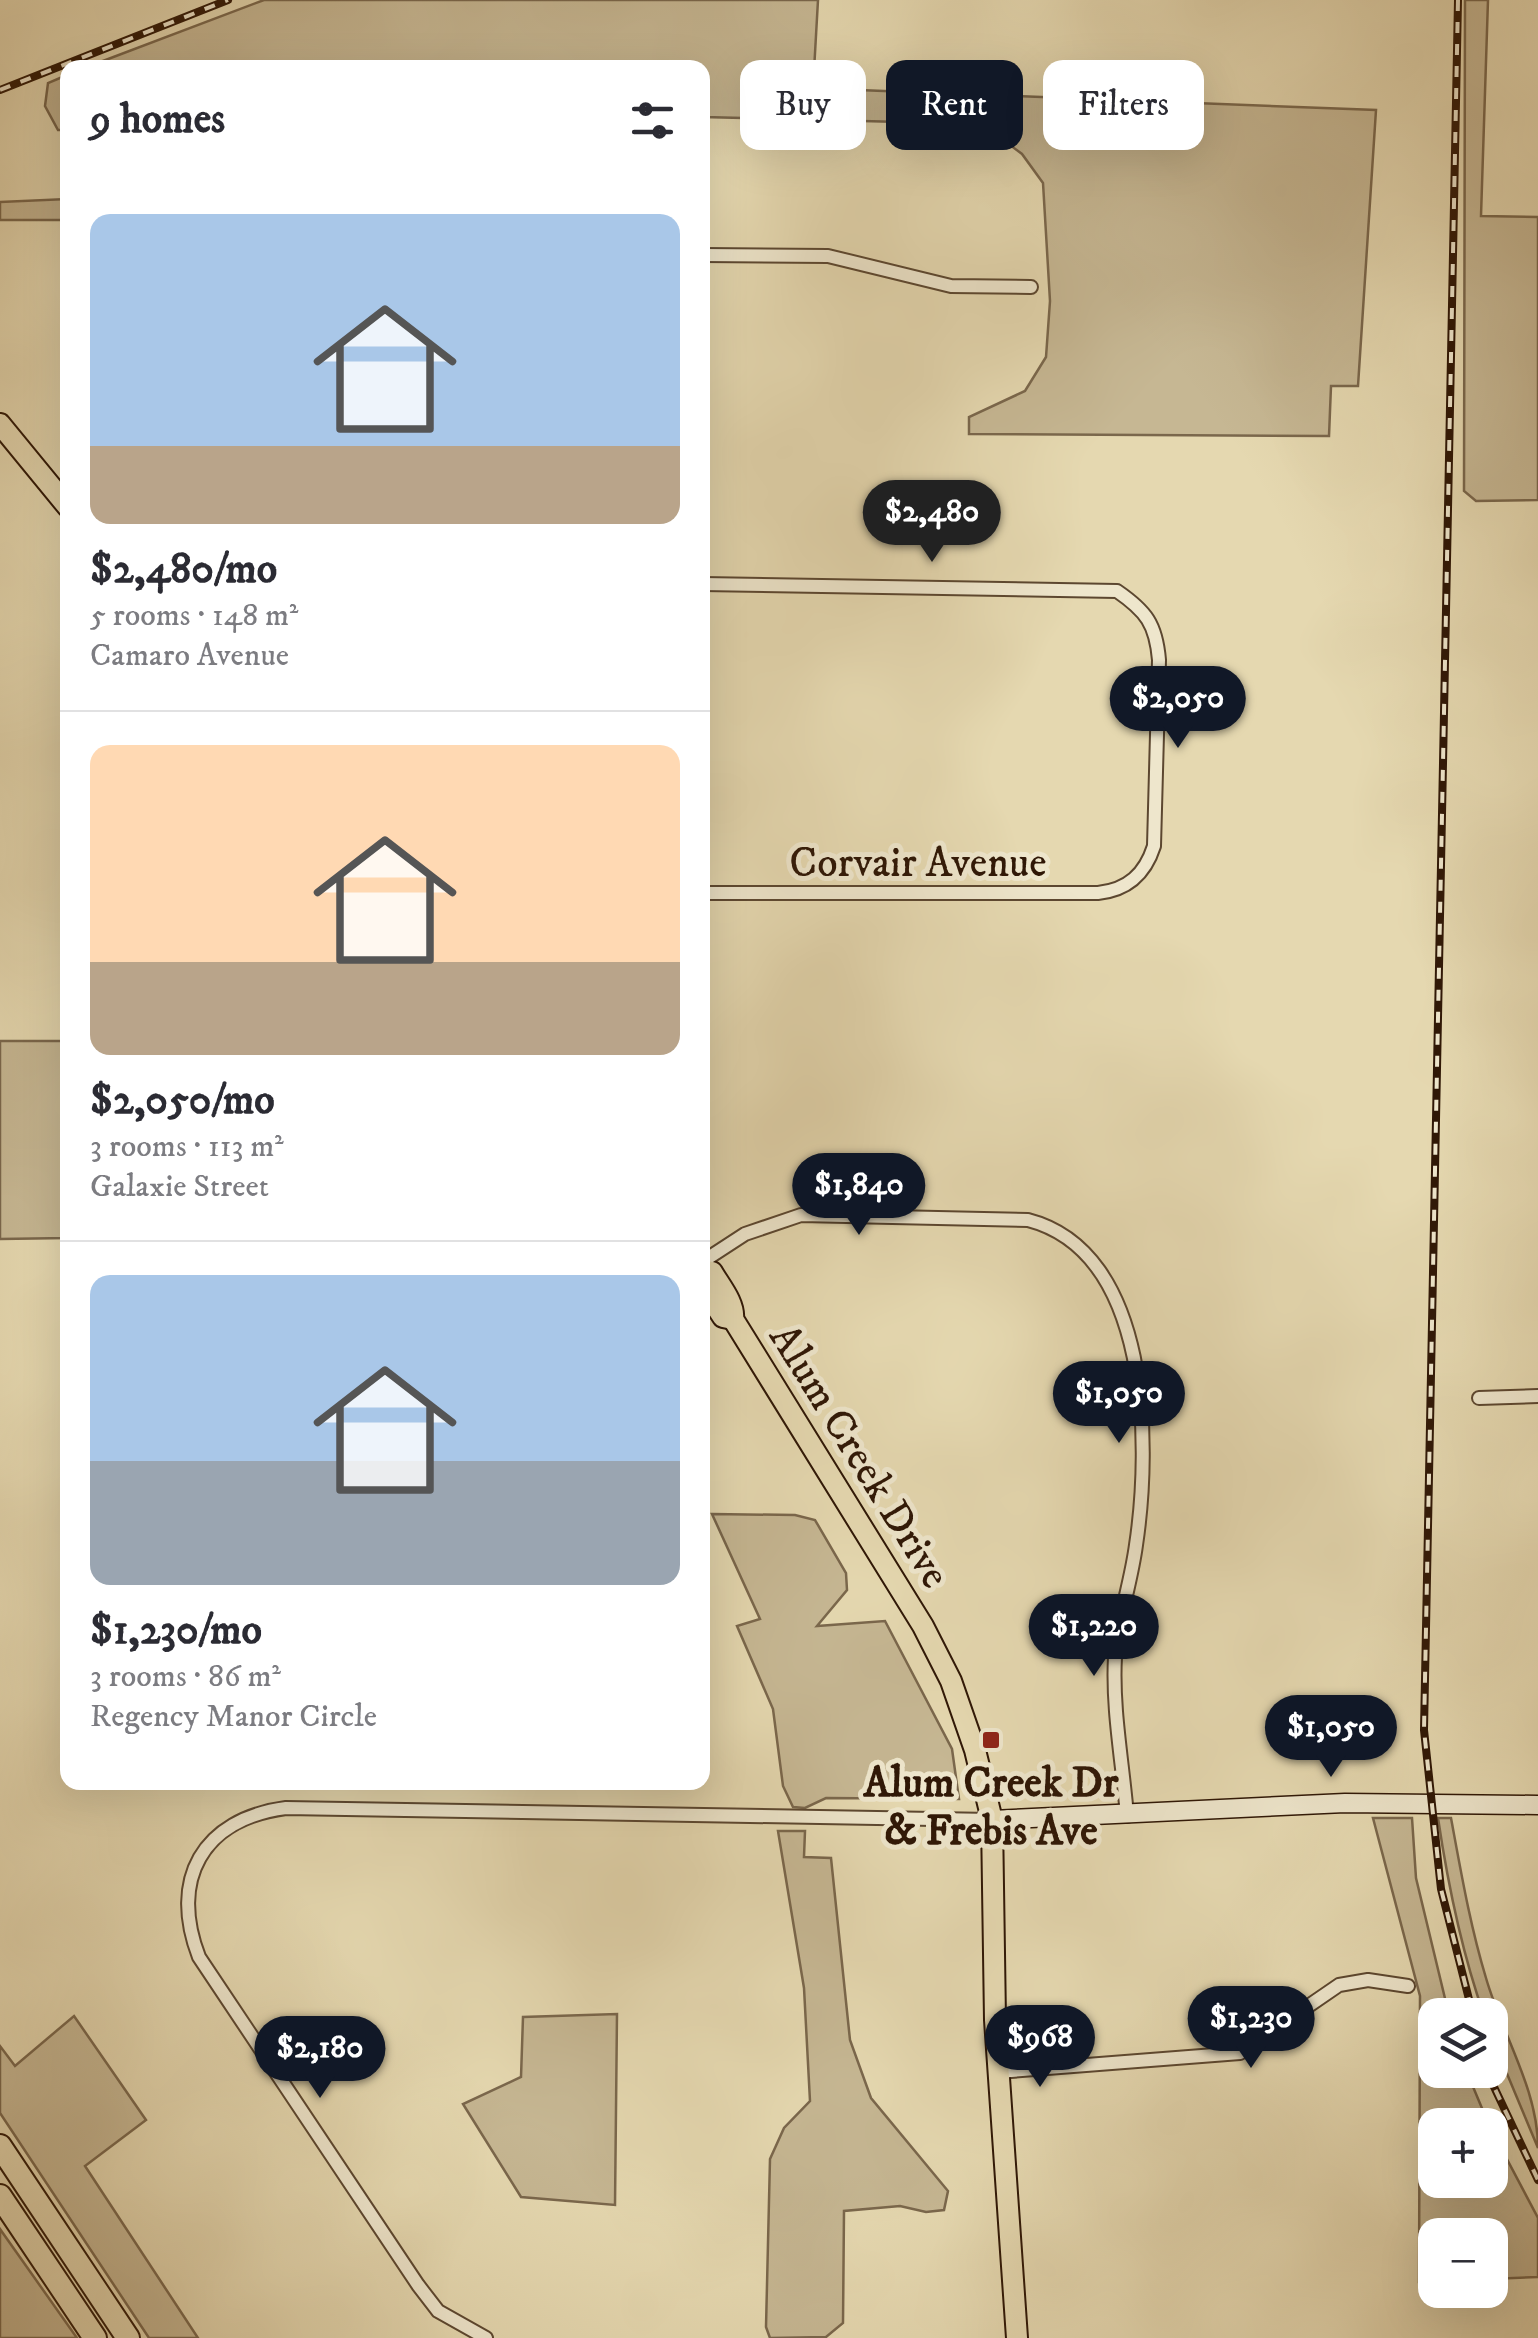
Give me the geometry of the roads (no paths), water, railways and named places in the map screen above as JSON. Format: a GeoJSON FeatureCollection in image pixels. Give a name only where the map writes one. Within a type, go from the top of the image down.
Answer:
{"type":"FeatureCollection","features":[{"type":"Feature","properties":{"kind":"highway"},"geometry":{"type":"LineString","coordinates":[[0,2146],[128,2338]]}},
{"type":"Feature","properties":{"kind":"highway"},"geometry":{"type":"LineString","coordinates":[[0,2196],[95,2338]]}},
{"type":"Feature","properties":{"kind":"main road"},"geometry":{"type":"LineString","coordinates":[[0,424],[60,497]]}},
{"type":"Feature","properties":{"kind":"main road","name":"Alum Creek Drive"},"geometry":{"type":"LineString","coordinates":[[710,1272],[734,1310],[732,1319],[931,1640],[967,1722],[992,1820],[998,2072],[1018,2338]]}},
{"type":"Feature","properties":{"kind":"main road","name":"Alum Creek Drive"},"geometry":{"type":"LineString","coordinates":[[710,1298],[722,1318],[732,1319]]}},
{"type":"Feature","properties":{"kind":"main road"},"geometry":{"type":"LineString","coordinates":[[992,1820],[1310,1804],[1538,1804]]}},
{"type":"Feature","properties":{"kind":"street"},"geometry":{"type":"LineString","coordinates":[[710,255],[828,256],[950,286],[1031,287]]}},
{"type":"Feature","properties":{"kind":"street","name":"Corvair Avenue"},"geometry":{"type":"LineString","coordinates":[[710,584],[1085,587],[1117,591],[1143,609],[1156,633],[1158,660],[1156,832],[1149,860],[1131,882],[1098,894],[710,893]]}},
{"type":"Feature","properties":{"kind":"street"},"geometry":{"type":"LineString","coordinates":[[710,1257],[745,1234],[800,1215],[1028,1220],[1062,1233],[1089,1257],[1129,1331],[1138,1368],[1139,1517],[1115,1670],[1126,1816]]}},
{"type":"Feature","properties":{"kind":"street"},"geometry":{"type":"LineString","coordinates":[[1479,1398],[1538,1396]]}},
{"type":"Feature","properties":{"kind":"street"},"geometry":{"type":"LineString","coordinates":[[486,2338],[438,2310],[418,2285],[200,1957],[186,1908],[194,1866],[216,1838],[236,1822],[286,1808],[992,1820]]}},
{"type":"Feature","properties":{"kind":"street"},"geometry":{"type":"LineString","coordinates":[[998,2072],[1240,2053],[1338,1986],[1368,1980],[1408,1986]]}},
{"type":"Feature","properties":{"kind":"railway"},"geometry":{"type":"LineString","coordinates":[[76,60],[228,0]]}},
{"type":"Feature","properties":{"kind":"railway"},"geometry":{"type":"LineString","coordinates":[[1458,0],[1424,1730],[1441,1889],[1469,1998]]}},
{"type":"Feature","properties":{"kind":"railway"},"geometry":{"type":"LineString","coordinates":[[0,90],[60,66]]}},
{"type":"Feature","properties":{"kind":"railway"},"geometry":{"type":"LineString","coordinates":[[1495,2088],[1538,2180]]}},
{"type":"Feature","properties":{"kind":"place","name":"Alum Creek Dr & Frebis Ave"},"geometry":{"type":"Point","coordinates":[991,1740]}}]}
